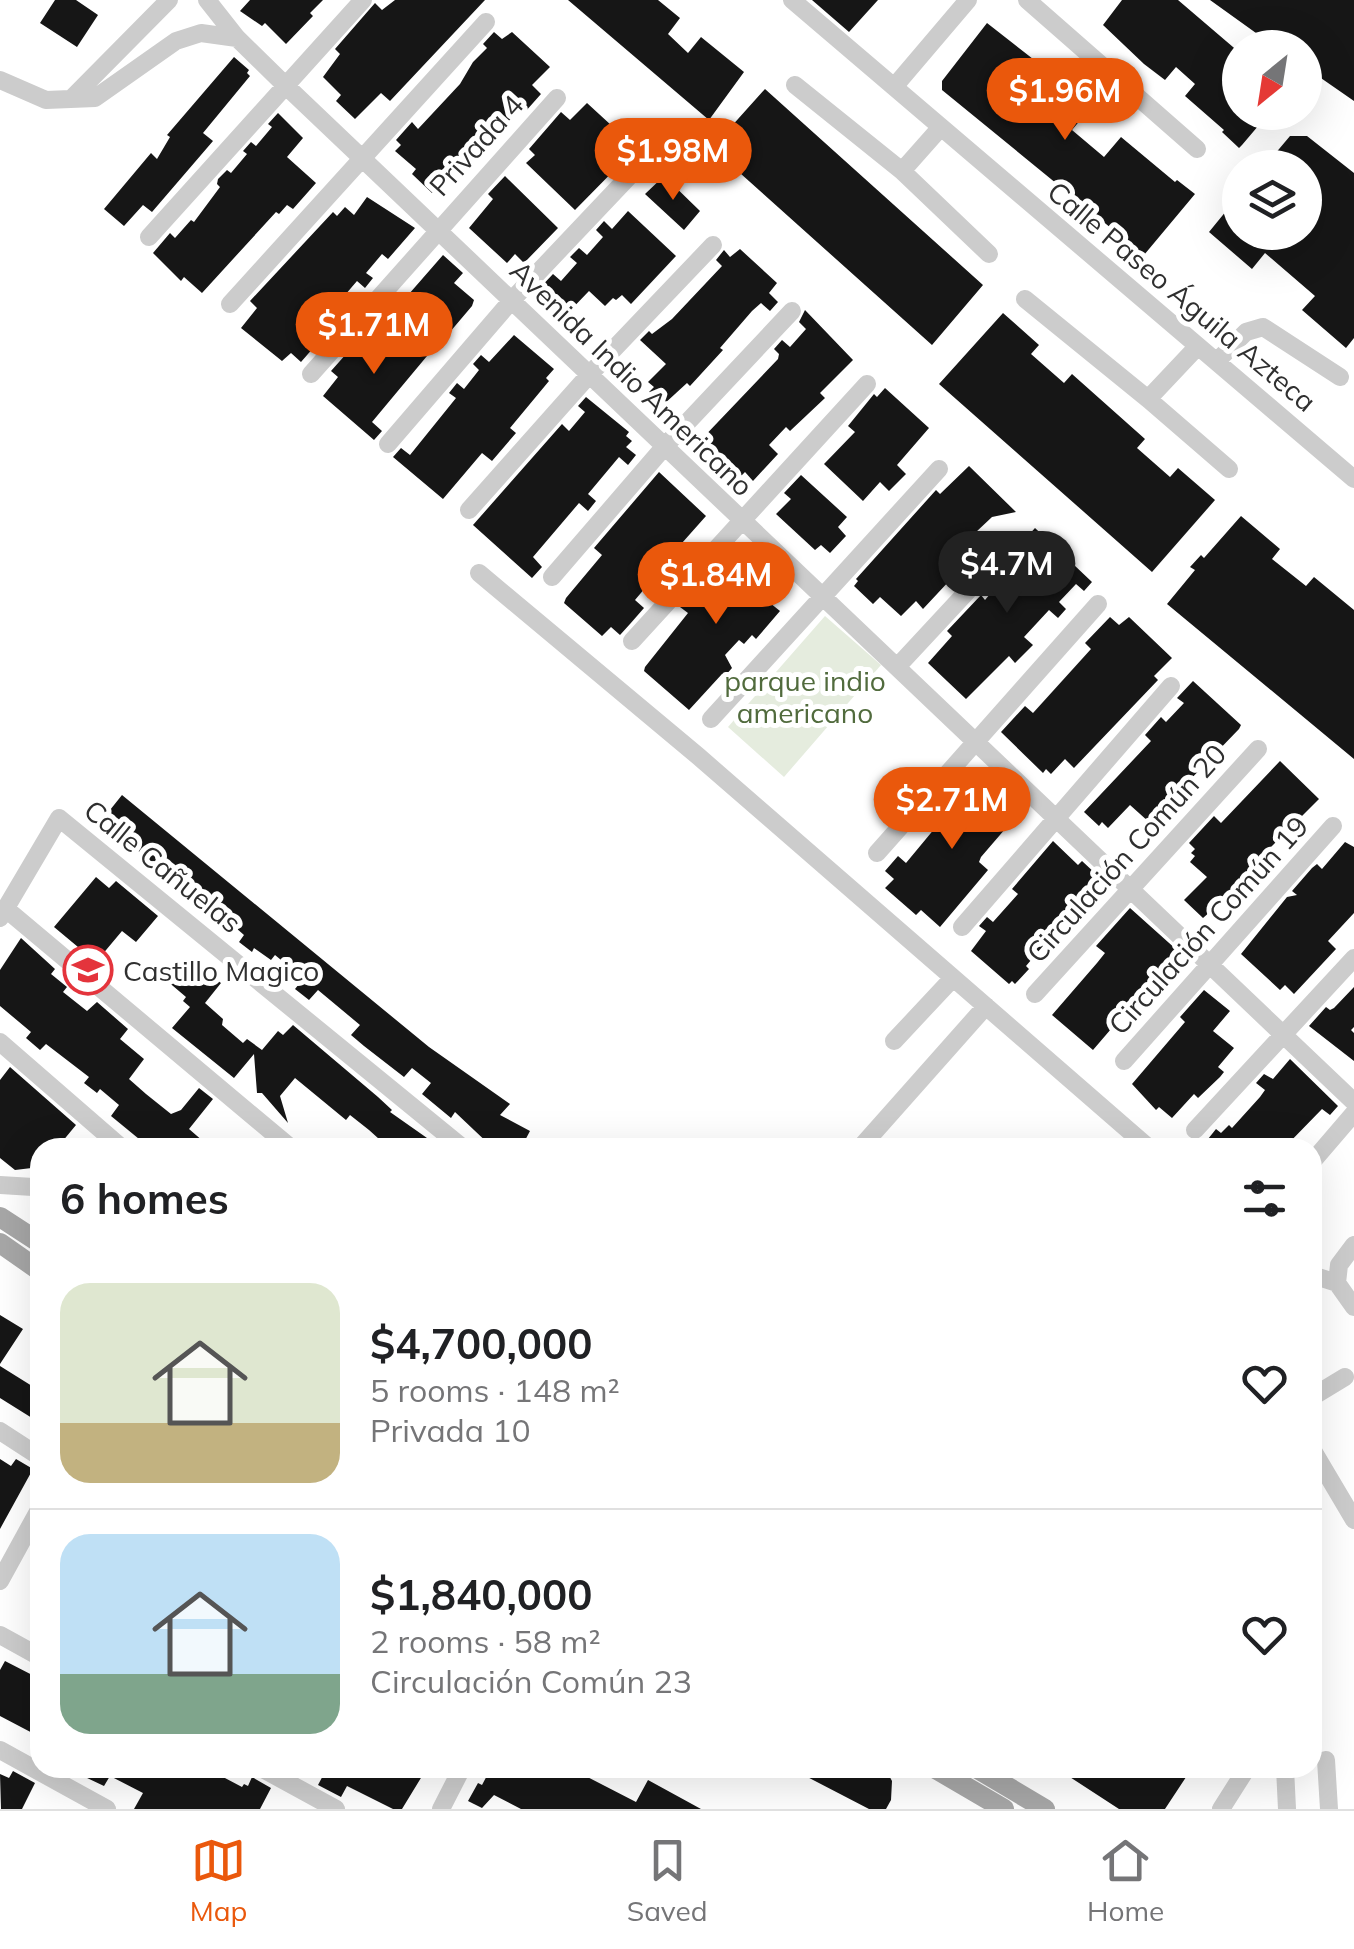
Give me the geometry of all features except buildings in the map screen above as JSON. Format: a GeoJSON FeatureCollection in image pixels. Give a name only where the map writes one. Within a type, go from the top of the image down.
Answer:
{"type":"FeatureCollection","features":[{"type":"Feature","properties":{"kind":"main road"},"geometry":{"type":"LineString","coordinates":[[0,1218],[30,1237]]}},
{"type":"Feature","properties":{"kind":"main road"},"geometry":{"type":"LineString","coordinates":[[0,1243],[30,1264]]}},
{"type":"Feature","properties":{"kind":"main road"},"geometry":{"type":"LineString","coordinates":[[951,1778],[1004,1809]]}},
{"type":"Feature","properties":{"kind":"main road"},"geometry":{"type":"LineString","coordinates":[[993,1778],[1045,1809]]}},
{"type":"Feature","properties":{"kind":"street"},"geometry":{"type":"LineString","coordinates":[[71,98],[169,0]]}},
{"type":"Feature","properties":{"kind":"street"},"geometry":{"type":"LineString","coordinates":[[149,238],[362,0]]}},
{"type":"Feature","properties":{"kind":"street","name":"Calle Paseo Águila Azteca"},"geometry":{"type":"LineString","coordinates":[[792,0],[1354,479]]}},
{"type":"Feature","properties":{"kind":"street"},"geometry":{"type":"LineString","coordinates":[[894,87],[968,0]]}},
{"type":"Feature","properties":{"kind":"street"},"geometry":{"type":"LineString","coordinates":[[1028,0],[1198,149]]}},
{"type":"Feature","properties":{"kind":"street","name":"Avenida Indio Americano"},"geometry":{"type":"LineString","coordinates":[[212,2],[237,38],[285,85],[1354,1102]]}},
{"type":"Feature","properties":{"kind":"street"},"geometry":{"type":"LineString","coordinates":[[230,304],[486,22]]}},
{"type":"Feature","properties":{"kind":"street"},"geometry":{"type":"LineString","coordinates":[[0,80],[46,100],[95,98],[176,40],[200,33],[237,38]]}},
{"type":"Feature","properties":{"kind":"street"},"geometry":{"type":"LineString","coordinates":[[795,85],[902,170],[989,254]]}},
{"type":"Feature","properties":{"kind":"street","name":"Privada 4"},"geometry":{"type":"LineString","coordinates":[[311,374],[557,98]]}},
{"type":"Feature","properties":{"kind":"street"},"geometry":{"type":"LineString","coordinates":[[902,170],[942,128]]}},
{"type":"Feature","properties":{"kind":"street"},"geometry":{"type":"LineString","coordinates":[[388,444],[512,300],[636,169]]}},
{"type":"Feature","properties":{"kind":"street"},"geometry":{"type":"LineString","coordinates":[[470,510],[713,244]]}},
{"type":"Feature","properties":{"kind":"street"},"geometry":{"type":"LineString","coordinates":[[1025,299],[1229,469]]}},
{"type":"Feature","properties":{"kind":"street"},"geometry":{"type":"LineString","coordinates":[[552,577],[664,446],[792,311]]}},
{"type":"Feature","properties":{"kind":"street"},"geometry":{"type":"LineString","coordinates":[[1217,361],[1246,332],[1262,327],[1340,376]]}},
{"type":"Feature","properties":{"kind":"street"},"geometry":{"type":"LineString","coordinates":[[1148,399],[1198,346]]}},
{"type":"Feature","properties":{"kind":"street"},"geometry":{"type":"LineString","coordinates":[[632,641],[867,384]]}},
{"type":"Feature","properties":{"kind":"street"},"geometry":{"type":"LineString","coordinates":[[711,718],[939,469]]}},
{"type":"Feature","properties":{"kind":"street"},"geometry":{"type":"LineString","coordinates":[[897,667],[1014,541]]}},
{"type":"Feature","properties":{"kind":"street"},"geometry":{"type":"LineString","coordinates":[[479,573],[698,756],[1138,1138]]}},
{"type":"Feature","properties":{"kind":"street"},"geometry":{"type":"LineString","coordinates":[[877,853],[1098,604]]}},
{"type":"Feature","properties":{"kind":"street"},"geometry":{"type":"LineString","coordinates":[[962,926],[1171,686]]}},
{"type":"Feature","properties":{"kind":"street","name":"Circulación Común 20"},"geometry":{"type":"LineString","coordinates":[[1036,994],[1258,749]]}},
{"type":"Feature","properties":{"kind":"street","name":"Calle Cañuelas"},"geometry":{"type":"LineString","coordinates":[[3,913],[60,818],[451,1138]]}},
{"type":"Feature","properties":{"kind":"street","name":"Circulación Común 19"},"geometry":{"type":"LineString","coordinates":[[1124,1061],[1333,826]]}},
{"type":"Feature","properties":{"kind":"street"},"geometry":{"type":"LineString","coordinates":[[3,913],[279,1138]]}},
{"type":"Feature","properties":{"kind":"street"},"geometry":{"type":"LineString","coordinates":[[1195,1130],[1354,958]]}},
{"type":"Feature","properties":{"kind":"street"},"geometry":{"type":"LineString","coordinates":[[894,1041],[953,978]]}},
{"type":"Feature","properties":{"kind":"street"},"geometry":{"type":"LineString","coordinates":[[869,1138],[986,1006]]}},
{"type":"Feature","properties":{"kind":"street"},"geometry":{"type":"LineString","coordinates":[[0,1042],[110,1138]]}},
{"type":"Feature","properties":{"kind":"street"},"geometry":{"type":"LineString","coordinates":[[1322,1150],[1354,1113]]}},
{"type":"Feature","properties":{"kind":"street"},"geometry":{"type":"LineString","coordinates":[[0,1185],[30,1186]]}},
{"type":"Feature","properties":{"kind":"street"},"geometry":{"type":"LineString","coordinates":[[1338,1274],[1354,1245]]}},
{"type":"Feature","properties":{"kind":"street"},"geometry":{"type":"LineString","coordinates":[[1322,1275],[1338,1274]]}},
{"type":"Feature","properties":{"kind":"street"},"geometry":{"type":"LineString","coordinates":[[1338,1274],[1354,1307]]}},
{"type":"Feature","properties":{"kind":"street"},"geometry":{"type":"LineString","coordinates":[[1322,1391],[1345,1378]]}},
{"type":"Feature","properties":{"kind":"street"},"geometry":{"type":"LineString","coordinates":[[0,1431],[30,1450]]}},
{"type":"Feature","properties":{"kind":"street"},"geometry":{"type":"LineString","coordinates":[[1322,1462],[1348,1496],[1354,1520]]}},
{"type":"Feature","properties":{"kind":"street"},"geometry":{"type":"LineString","coordinates":[[3,1568],[30,1524]]}},
{"type":"Feature","properties":{"kind":"street"},"geometry":{"type":"LineString","coordinates":[[0,1636],[30,1652]]}},
{"type":"Feature","properties":{"kind":"street"},"geometry":{"type":"LineString","coordinates":[[0,1750],[30,1767]]}},
{"type":"Feature","properties":{"kind":"street"},"geometry":{"type":"LineString","coordinates":[[1326,1760],[1329,1809]]}},
{"type":"Feature","properties":{"kind":"street"},"geometry":{"type":"LineString","coordinates":[[51,1778],[107,1809]]}},
{"type":"Feature","properties":{"kind":"street"},"geometry":{"type":"LineString","coordinates":[[279,1778],[336,1809]]}},
{"type":"Feature","properties":{"kind":"street"},"geometry":{"type":"LineString","coordinates":[[440,1809],[457,1778]]}},
{"type":"Feature","properties":{"kind":"street"},"geometry":{"type":"LineString","coordinates":[[1241,1778],[1224,1804],[1245,1809]]}},
{"type":"Feature","properties":{"kind":"street"},"geometry":{"type":"LineString","coordinates":[[1286,1778],[1288,1809]]}},
{"type":"Feature","properties":{"kind":"green space","name":"parque indio americano"},"geometry":{"type":"Polygon","coordinates":[[[825,616],[881,665],[784,777],[728,727],[825,616]]]}},
{"type":"Feature","properties":{"kind":"place","name":"Castillo Magico"},"geometry":{"type":"Point","coordinates":[88,970]}}]}
